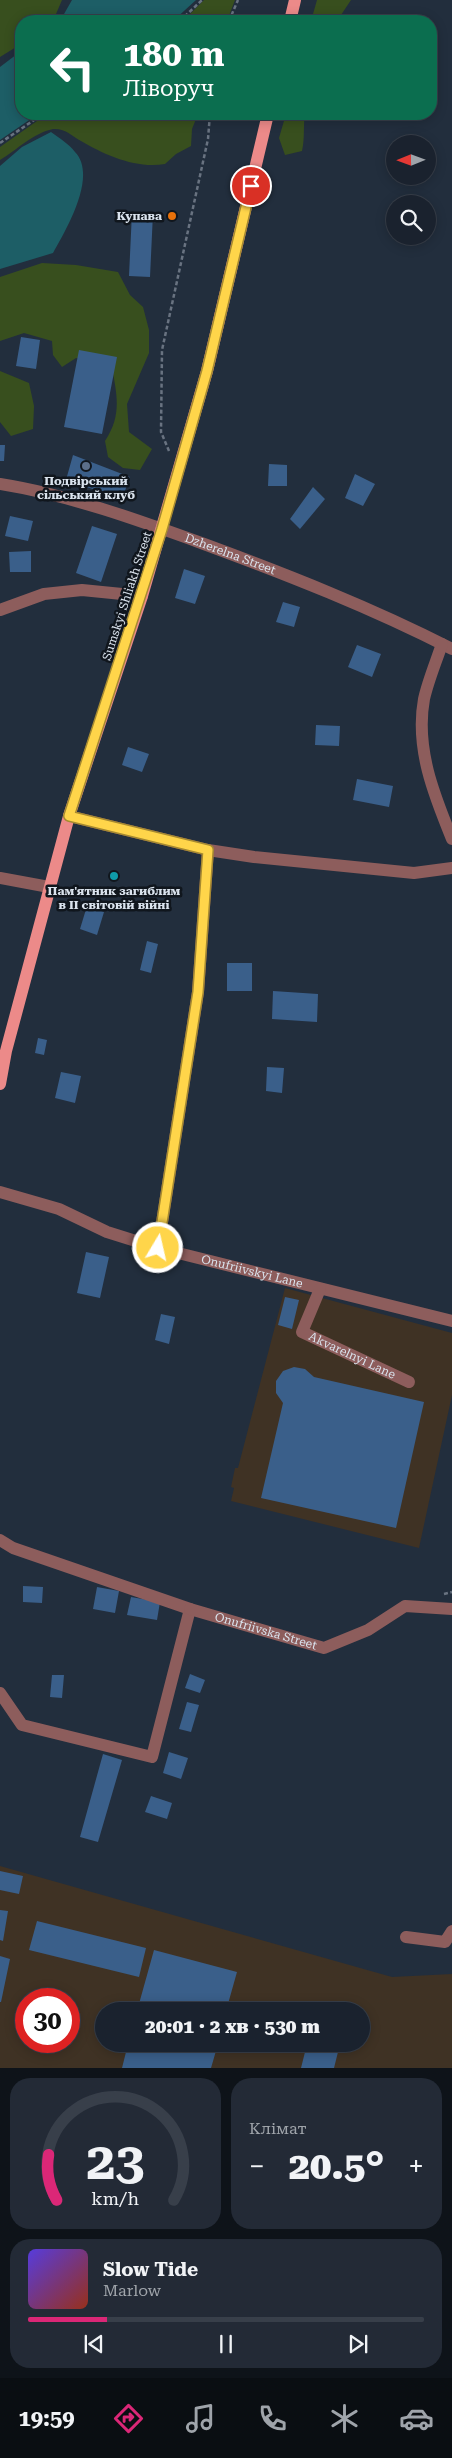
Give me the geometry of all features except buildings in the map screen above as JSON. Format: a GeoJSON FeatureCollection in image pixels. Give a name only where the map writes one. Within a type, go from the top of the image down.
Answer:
{"type":"FeatureCollection","features":[{"type":"Feature","properties":{"kind":"main road"},"geometry":{"type":"LineString","coordinates":[[291,15],[295,0]]}},
{"type":"Feature","properties":{"kind":"main road","name":"Sumskyi Shliakh Street"},"geometry":{"type":"LineString","coordinates":[[0,1084],[6,1051],[69,816],[142,596],[207,371],[267,120]]}},
{"type":"Feature","properties":{"kind":"street","name":"Dzherelna Street"},"geometry":{"type":"LineString","coordinates":[[0,484],[98,508],[162,529],[303,581],[447,646]]}},
{"type":"Feature","properties":{"kind":"street"},"geometry":{"type":"LineString","coordinates":[[0,610],[44,594],[82,590],[142,596]]}},
{"type":"Feature","properties":{"kind":"street"},"geometry":{"type":"LineString","coordinates":[[447,646],[424,700],[422,735],[427,770],[452,839]]}},
{"type":"Feature","properties":{"kind":"street"},"geometry":{"type":"LineString","coordinates":[[69,816],[208,850],[405,873],[452,868]]}},
{"type":"Feature","properties":{"kind":"street"},"geometry":{"type":"LineString","coordinates":[[158,1248],[198,992],[208,850]]}},
{"type":"Feature","properties":{"kind":"street"},"geometry":{"type":"LineString","coordinates":[[0,878],[50,887]]}},
{"type":"Feature","properties":{"kind":"street","name":"Onufriivskyi Lane"},"geometry":{"type":"LineString","coordinates":[[0,1192],[59,1209],[107,1232],[158,1248],[318,1293],[452,1321]]}},
{"type":"Feature","properties":{"kind":"street","name":"Akvarelnyi Lane"},"geometry":{"type":"LineString","coordinates":[[318,1293],[302,1332],[409,1382]]}},
{"type":"Feature","properties":{"kind":"street","name":"Onufriivska Street"},"geometry":{"type":"LineString","coordinates":[[0,1540],[13,1548],[190,1608],[324,1648],[368,1630],[406,1606],[452,1609]]}},
{"type":"Feature","properties":{"kind":"street"},"geometry":{"type":"LineString","coordinates":[[0,1693],[22,1725],[152,1757],[190,1608]]}},
{"type":"Feature","properties":{"kind":"street"},"geometry":{"type":"LineString","coordinates":[[406,1937],[446,1942],[452,1931]]}},
{"type":"Feature","properties":{"kind":"path"},"geometry":{"type":"LineString","coordinates":[[186,15],[202,0]]}},
{"type":"Feature","properties":{"kind":"path"},"geometry":{"type":"LineString","coordinates":[[232,15],[238,0]]}},
{"type":"Feature","properties":{"kind":"path"},"geometry":{"type":"LineString","coordinates":[[0,143],[33,120]]}},
{"type":"Feature","properties":{"kind":"path"},"geometry":{"type":"LineString","coordinates":[[182,459],[169,451],[161,432],[162,350],[208,139],[210,120]]}},
{"type":"Feature","properties":{"kind":"shaded area"},"geometry":{"type":"Polygon","coordinates":[[[0,0],[62,0],[56,15],[15,15],[15,48],[0,57],[0,0]]]}},
{"type":"Feature","properties":{"kind":"shaded area"},"geometry":{"type":"Polygon","coordinates":[[[72,0],[196,0],[180,15],[63,15],[72,0]]]}},
{"type":"Feature","properties":{"kind":"shaded area"},"geometry":{"type":"Polygon","coordinates":[[[204,0],[235,0],[229,15],[189,15],[204,0]]]}},
{"type":"Feature","properties":{"kind":"shaded area"},"geometry":{"type":"Polygon","coordinates":[[[317,0],[351,0],[341,15],[313,15],[317,0]]]}},
{"type":"Feature","properties":{"kind":"shaded area"},"geometry":{"type":"Polygon","coordinates":[[[15,56],[15,120],[29,120],[0,140],[0,67],[15,56]]]}},
{"type":"Feature","properties":{"kind":"shaded area"},"geometry":{"type":"Polygon","coordinates":[[[38,120],[196,120],[192,129],[191,146],[176,154],[165,164],[132,163],[121,160],[57,129],[39,134],[0,160],[0,147],[38,120]]]}},
{"type":"Feature","properties":{"kind":"shaded area"},"geometry":{"type":"Polygon","coordinates":[[[284,120],[305,120],[302,151],[285,155],[279,138],[284,120]]]}},
{"type":"Feature","properties":{"kind":"shaded area"},"geometry":{"type":"Polygon","coordinates":[[[51,132],[70,146],[81,162],[83,175],[78,203],[53,253],[0,269],[0,166],[22,147],[51,132]]]}},
{"type":"Feature","properties":{"kind":"shaded area"},"geometry":{"type":"Polygon","coordinates":[[[42,263],[76,265],[118,272],[130,295],[143,307],[149,330],[149,353],[127,404],[129,432],[152,449],[140,470],[123,468],[108,457],[105,441],[114,423],[117,405],[112,367],[76,358],[62,367],[53,355],[52,341],[24,333],[0,341],[0,277],[42,263]]]}},
{"type":"Feature","properties":{"kind":"shaded area"},"geometry":{"type":"Polygon","coordinates":[[[0,371],[29,383],[34,406],[33,429],[11,436],[0,422],[0,371]]]}},
{"type":"Feature","properties":{"kind":"shaded area"},"geometry":{"type":"Polygon","coordinates":[[[285,1288],[452,1333],[452,1395],[419,1548],[231,1501],[234,1488],[231,1487],[235,1468],[238,1468],[285,1288]]]}},
{"type":"Feature","properties":{"kind":"shaded area"},"geometry":{"type":"Polygon","coordinates":[[[0,1866],[392,1977],[452,1974],[452,2068],[0,2068],[0,1866]]]}},
{"type":"Feature","properties":{"kind":"place","name":"Купава"},"geometry":{"type":"Point","coordinates":[172,216]}},
{"type":"Feature","properties":{"kind":"place","name":"Подвірський сільський клуб"},"geometry":{"type":"Point","coordinates":[86,466]}},
{"type":"Feature","properties":{"kind":"place","name":"Пам'ятник загиблим в II світовій війні"},"geometry":{"type":"Point","coordinates":[114,876]}},
{"type":"Feature","properties":{"kind":"route"},"geometry":{"type":"LineString","coordinates":[[158,1248],[198,992],[208,850],[69,816],[142,596],[162,529],[207,371],[251,186]]}}]}
